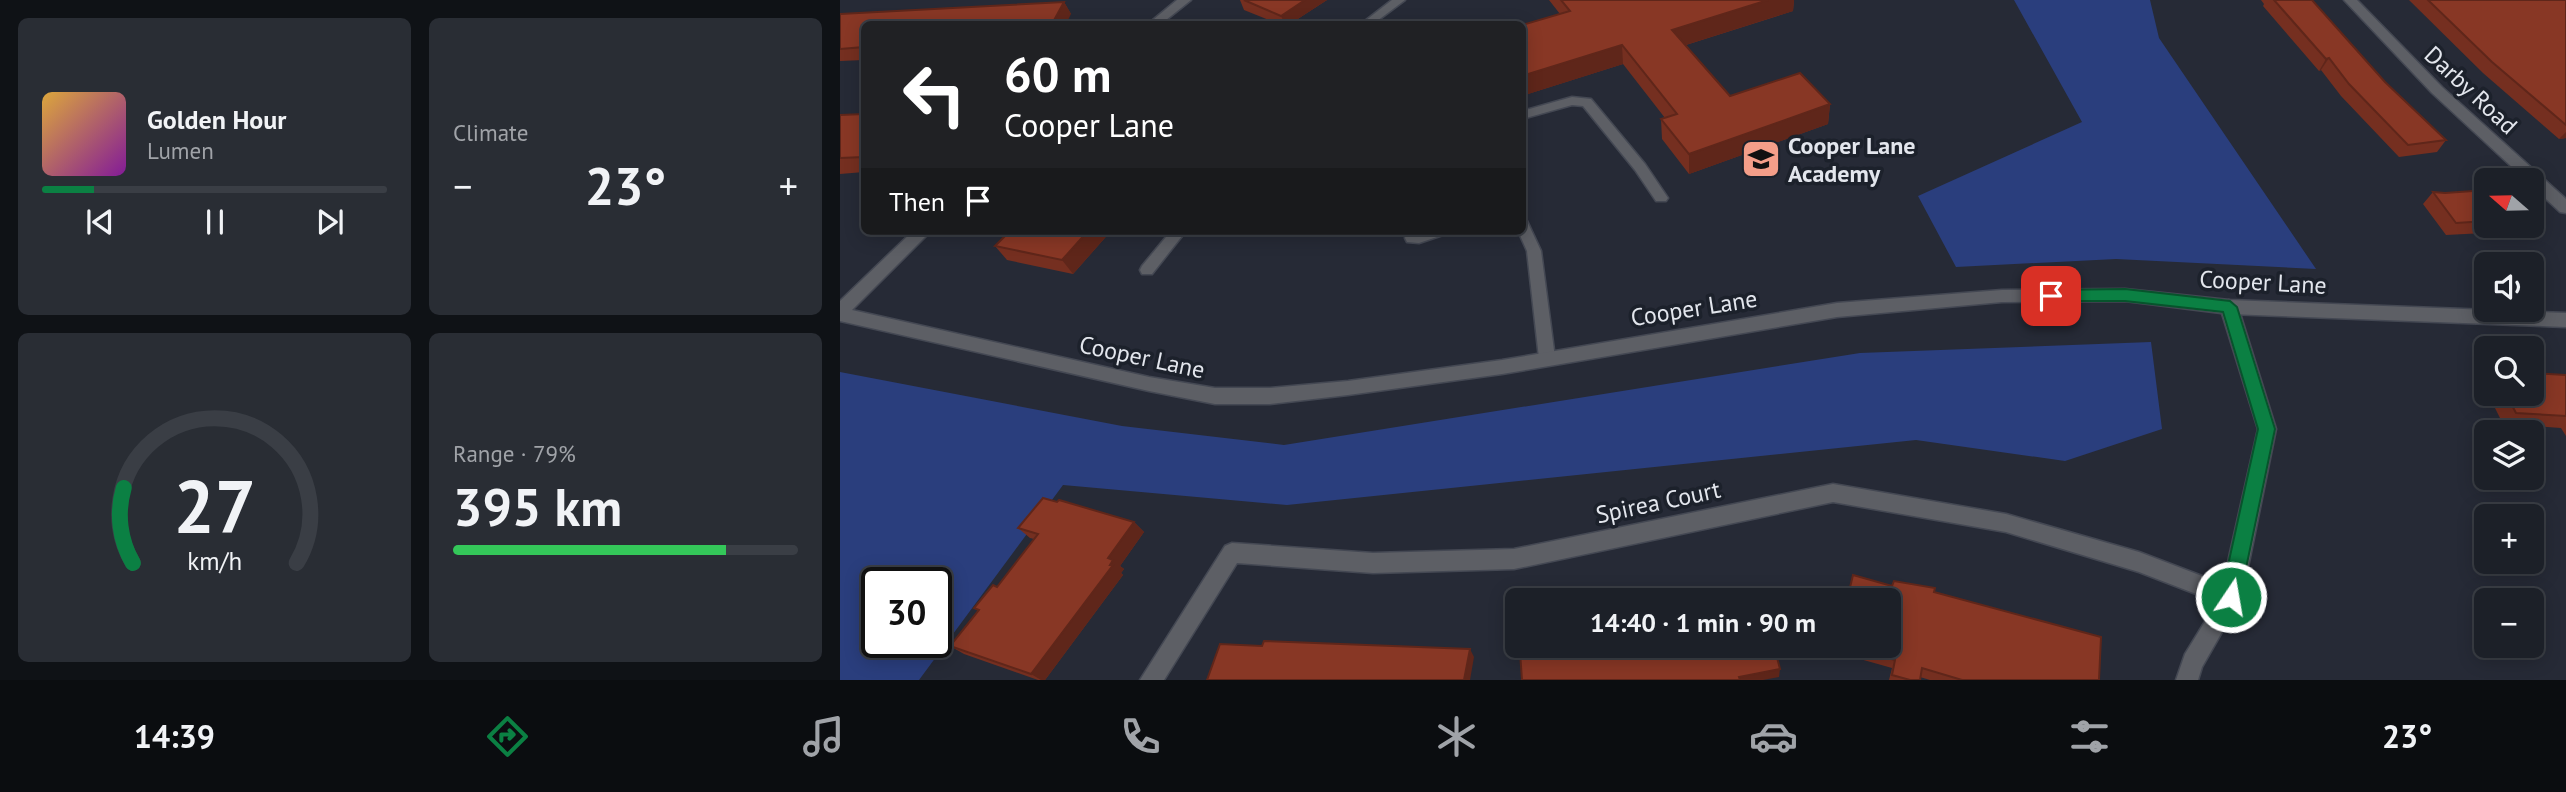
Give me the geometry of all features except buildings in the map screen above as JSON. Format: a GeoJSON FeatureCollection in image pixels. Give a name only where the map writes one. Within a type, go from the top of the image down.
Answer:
{"type":"FeatureCollection","features":[{"type":"Feature","properties":{"kind":"street"},"geometry":{"type":"LineString","coordinates":[[1161,21],[1185,0]]}},
{"type":"Feature","properties":{"kind":"street","name":"Darby Road"},"geometry":{"type":"LineString","coordinates":[[2350,0],[2437,90],[2566,208]]}},
{"type":"Feature","properties":{"kind":"street"},"geometry":{"type":"LineString","coordinates":[[840,313],[919,235]]}},
{"type":"Feature","properties":{"kind":"street","name":"Cooper Lane"},"geometry":{"type":"LineString","coordinates":[[840,313],[1149,384],[1215,396],[1270,397],[1547,358],[1837,310],[2002,296],[2125,295],[2230,307],[2566,320]]}},
{"type":"Feature","properties":{"kind":"street"},"geometry":{"type":"LineString","coordinates":[[2187,680],[2193,662],[2231,597],[2267,429],[2230,307]]}},
{"type":"Feature","properties":{"kind":"street","name":"Spirea Court"},"geometry":{"type":"LineString","coordinates":[[1151,680],[1233,553],[1373,564],[1514,559],[1833,493],[2006,523],[2139,562],[2231,597]]}},
{"type":"Feature","properties":{"kind":"lane"},"geometry":{"type":"LineString","coordinates":[[1370,21],[1399,0]]}},
{"type":"Feature","properties":{"kind":"lane"},"geometry":{"type":"LineString","coordinates":[[1526,114],[1572,101],[1587,102],[1640,166],[1661,198]]}},
{"type":"Feature","properties":{"kind":"lane"},"geometry":{"type":"LineString","coordinates":[[1526,234],[1534,251],[1547,358]]}},
{"type":"Feature","properties":{"kind":"lane"},"geometry":{"type":"LineString","coordinates":[[1147,270],[1177,235]]}},
{"type":"Feature","properties":{"kind":"lane"},"geometry":{"type":"LineString","coordinates":[[1413,235],[1412,238],[1427,235]]}},
{"type":"Feature","properties":{"kind":"shaded area"},"geometry":{"type":"Polygon","coordinates":[[[2014,0],[2150,0],[2159,38],[2316,269],[2116,259],[1956,267],[1918,196],[2082,122],[2014,0]]]}},
{"type":"Feature","properties":{"kind":"shaded area"},"geometry":{"type":"Polygon","coordinates":[[[2151,342],[2162,429],[2065,461],[1916,440],[1287,505],[1063,485],[952,635],[952,567],[861,567],[861,658],[935,658],[919,680],[840,680],[840,372],[1122,426],[1284,445],[1860,353],[2151,342]]]}},
{"type":"Feature","properties":{"kind":"place","name":"Cooper Lane Academy"},"geometry":{"type":"Point","coordinates":[1761,159]}},
{"type":"Feature","properties":{"kind":"route"},"geometry":{"type":"LineString","coordinates":[[2051,296],[2125,295],[2230,307],[2267,429],[2231,597]]}}]}
